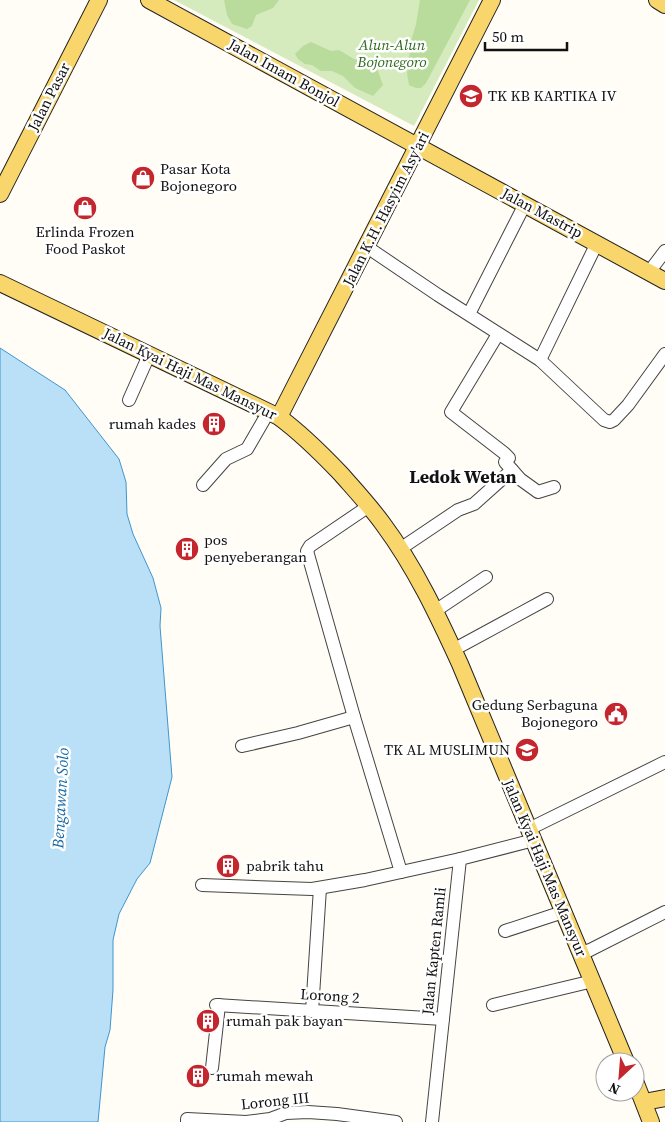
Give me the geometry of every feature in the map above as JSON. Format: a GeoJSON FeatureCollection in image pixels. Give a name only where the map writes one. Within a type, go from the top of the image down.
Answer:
{"type":"FeatureCollection","features":[{"type":"Feature","properties":{"kind":"main road","name":"Jalan Pasar"},"geometry":{"type":"LineString","coordinates":[[0,194],[98,0]]}},
{"type":"Feature","properties":{"kind":"main road","name":"Jalan Imam Bonjol"},"geometry":{"type":"LineString","coordinates":[[149,0],[418,146]]}},
{"type":"Feature","properties":{"kind":"main road","name":"Jalan K.H. Hasyim Asy'ari"},"geometry":{"type":"LineString","coordinates":[[274,414],[367,247],[492,0]]}},
{"type":"Feature","properties":{"kind":"main road"},"geometry":{"type":"LineString","coordinates":[[657,0],[665,5]]}},
{"type":"Feature","properties":{"kind":"main road","name":"Jalan Mastrip"},"geometry":{"type":"LineString","coordinates":[[418,146],[665,281]]}},
{"type":"Feature","properties":{"kind":"main road","name":"Jalan Kyai Haji Mas Mansyur"},"geometry":{"type":"LineString","coordinates":[[0,283],[274,414],[306,438],[369,506],[400,549],[435,611],[622,1052]]}},
{"type":"Feature","properties":{"kind":"main road"},"geometry":{"type":"LineString","coordinates":[[645,1102],[665,1098]]}},
{"type":"Feature","properties":{"kind":"main road"},"geometry":{"type":"LineString","coordinates":[[644,1102],[651,1122]]}},
{"type":"Feature","properties":{"kind":"street"},"geometry":{"type":"LineString","coordinates":[[469,314],[525,204]]}},
{"type":"Feature","properties":{"kind":"street"},"geometry":{"type":"LineString","coordinates":[[540,360],[597,243]]}},
{"type":"Feature","properties":{"kind":"street"},"geometry":{"type":"LineString","coordinates":[[367,247],[540,360],[576,392],[599,416],[610,422],[628,405],[665,354]]}},
{"type":"Feature","properties":{"kind":"street"},"geometry":{"type":"LineString","coordinates":[[649,272],[665,250]]}},
{"type":"Feature","properties":{"kind":"street"},"geometry":{"type":"LineString","coordinates":[[498,334],[451,412],[504,454],[508,458],[505,462],[520,479],[538,492],[554,487]]}},
{"type":"Feature","properties":{"kind":"street"},"geometry":{"type":"LineString","coordinates":[[129,400],[149,355]]}},
{"type":"Feature","properties":{"kind":"street"},"geometry":{"type":"LineString","coordinates":[[203,485],[226,459],[247,449],[274,414]]}},
{"type":"Feature","properties":{"kind":"street"},"geometry":{"type":"LineString","coordinates":[[400,549],[458,510],[474,504],[512,470]]}},
{"type":"Feature","properties":{"kind":"street"},"geometry":{"type":"LineString","coordinates":[[369,506],[310,546],[307,551],[354,716],[402,872]]}},
{"type":"Feature","properties":{"kind":"street"},"geometry":{"type":"LineString","coordinates":[[435,611],[486,577]]}},
{"type":"Feature","properties":{"kind":"street"},"geometry":{"type":"LineString","coordinates":[[453,650],[547,599]]}},
{"type":"Feature","properties":{"kind":"street"},"geometry":{"type":"LineString","coordinates":[[242,746],[298,733],[354,716]]}},
{"type":"Feature","properties":{"kind":"street"},"geometry":{"type":"LineString","coordinates":[[202,885],[320,888],[460,859],[531,834],[665,762]]}},
{"type":"Feature","properties":{"kind":"street","name":"Jalan Kapten Ramli"},"geometry":{"type":"LineString","coordinates":[[432,1122],[460,859]]}},
{"type":"Feature","properties":{"kind":"street"},"geometry":{"type":"LineString","coordinates":[[312,1011],[320,888]]}},
{"type":"Feature","properties":{"kind":"street"},"geometry":{"type":"LineString","coordinates":[[505,931],[563,912]]}},
{"type":"Feature","properties":{"kind":"street"},"geometry":{"type":"LineString","coordinates":[[581,953],[665,912]]}},
{"type":"Feature","properties":{"kind":"street"},"geometry":{"type":"LineString","coordinates":[[493,1005],[592,981]]}},
{"type":"Feature","properties":{"kind":"street","name":"Lorong 2"},"geometry":{"type":"LineString","coordinates":[[212,1068],[217,1005],[443,1019]]}},
{"type":"Feature","properties":{"kind":"street","name":"Lorong III"},"geometry":{"type":"LineString","coordinates":[[187,1120],[246,1122],[270,1119],[286,1113],[298,1117],[337,1114],[396,1122]]}},
{"type":"Feature","properties":{"kind":"green space","name":"Alun-Alun Bojonegoro"},"geometry":{"type":"Polygon","coordinates":[[[174,0],[479,0],[414,126],[174,0]]]}},
{"type":"Feature","properties":{"kind":"green space"},"geometry":{"type":"Polygon","coordinates":[[[224,0],[279,0],[273,8],[256,15],[252,26],[247,29],[232,24],[227,15],[224,0]]]}},
{"type":"Feature","properties":{"kind":"green space"},"geometry":{"type":"Polygon","coordinates":[[[420,0],[470,0],[426,83],[421,88],[416,88],[409,85],[407,74],[411,41],[420,0]]]}},
{"type":"Feature","properties":{"kind":"green space"},"geometry":{"type":"Polygon","coordinates":[[[311,42],[331,51],[339,50],[354,59],[374,67],[378,71],[383,85],[373,96],[355,88],[343,76],[332,71],[321,71],[312,65],[305,64],[295,54],[303,46],[311,42]]]}},
{"type":"Feature","properties":{"kind":"water","name":"Bengawan Solo"},"geometry":{"type":"Polygon","coordinates":[[[0,348],[65,390],[119,459],[126,482],[127,514],[133,534],[153,578],[161,608],[160,626],[172,777],[150,863],[137,879],[119,914],[113,940],[113,990],[110,1030],[105,1047],[98,1122],[0,1122],[0,348]]]}},
{"type":"Feature","properties":{"kind":"place","name":"TK KB KARTIKA IV"},"geometry":{"type":"Point","coordinates":[471,96]}},
{"type":"Feature","properties":{"kind":"place","name":"Pasar Kota Bojonegoro"},"geometry":{"type":"Point","coordinates":[143,178]}},
{"type":"Feature","properties":{"kind":"place","name":"Erlinda Frozen Food Paskot"},"geometry":{"type":"Point","coordinates":[85,208]}},
{"type":"Feature","properties":{"kind":"place","name":"rumah kades"},"geometry":{"type":"Point","coordinates":[214,424]}},
{"type":"Feature","properties":{"kind":"place","name":"pos penyeberangan"},"geometry":{"type":"Point","coordinates":[187,549]}},
{"type":"Feature","properties":{"kind":"place","name":"Gedung Serbaguna Bojonegoro"},"geometry":{"type":"Point","coordinates":[616,714]}},
{"type":"Feature","properties":{"kind":"place","name":"TK AL MUSLIMUN"},"geometry":{"type":"Point","coordinates":[527,750]}},
{"type":"Feature","properties":{"kind":"place","name":"pabrik tahu"},"geometry":{"type":"Point","coordinates":[228,866]}},
{"type":"Feature","properties":{"kind":"place","name":"rumah pak bayan"},"geometry":{"type":"Point","coordinates":[208,1021]}},
{"type":"Feature","properties":{"kind":"place","name":"rumah mewah"},"geometry":{"type":"Point","coordinates":[198,1076]}},
{"type":"Feature","properties":{"kind":"district","name":"Ledok Wetan"},"geometry":{"type":"Point","coordinates":[463,477]}}]}
